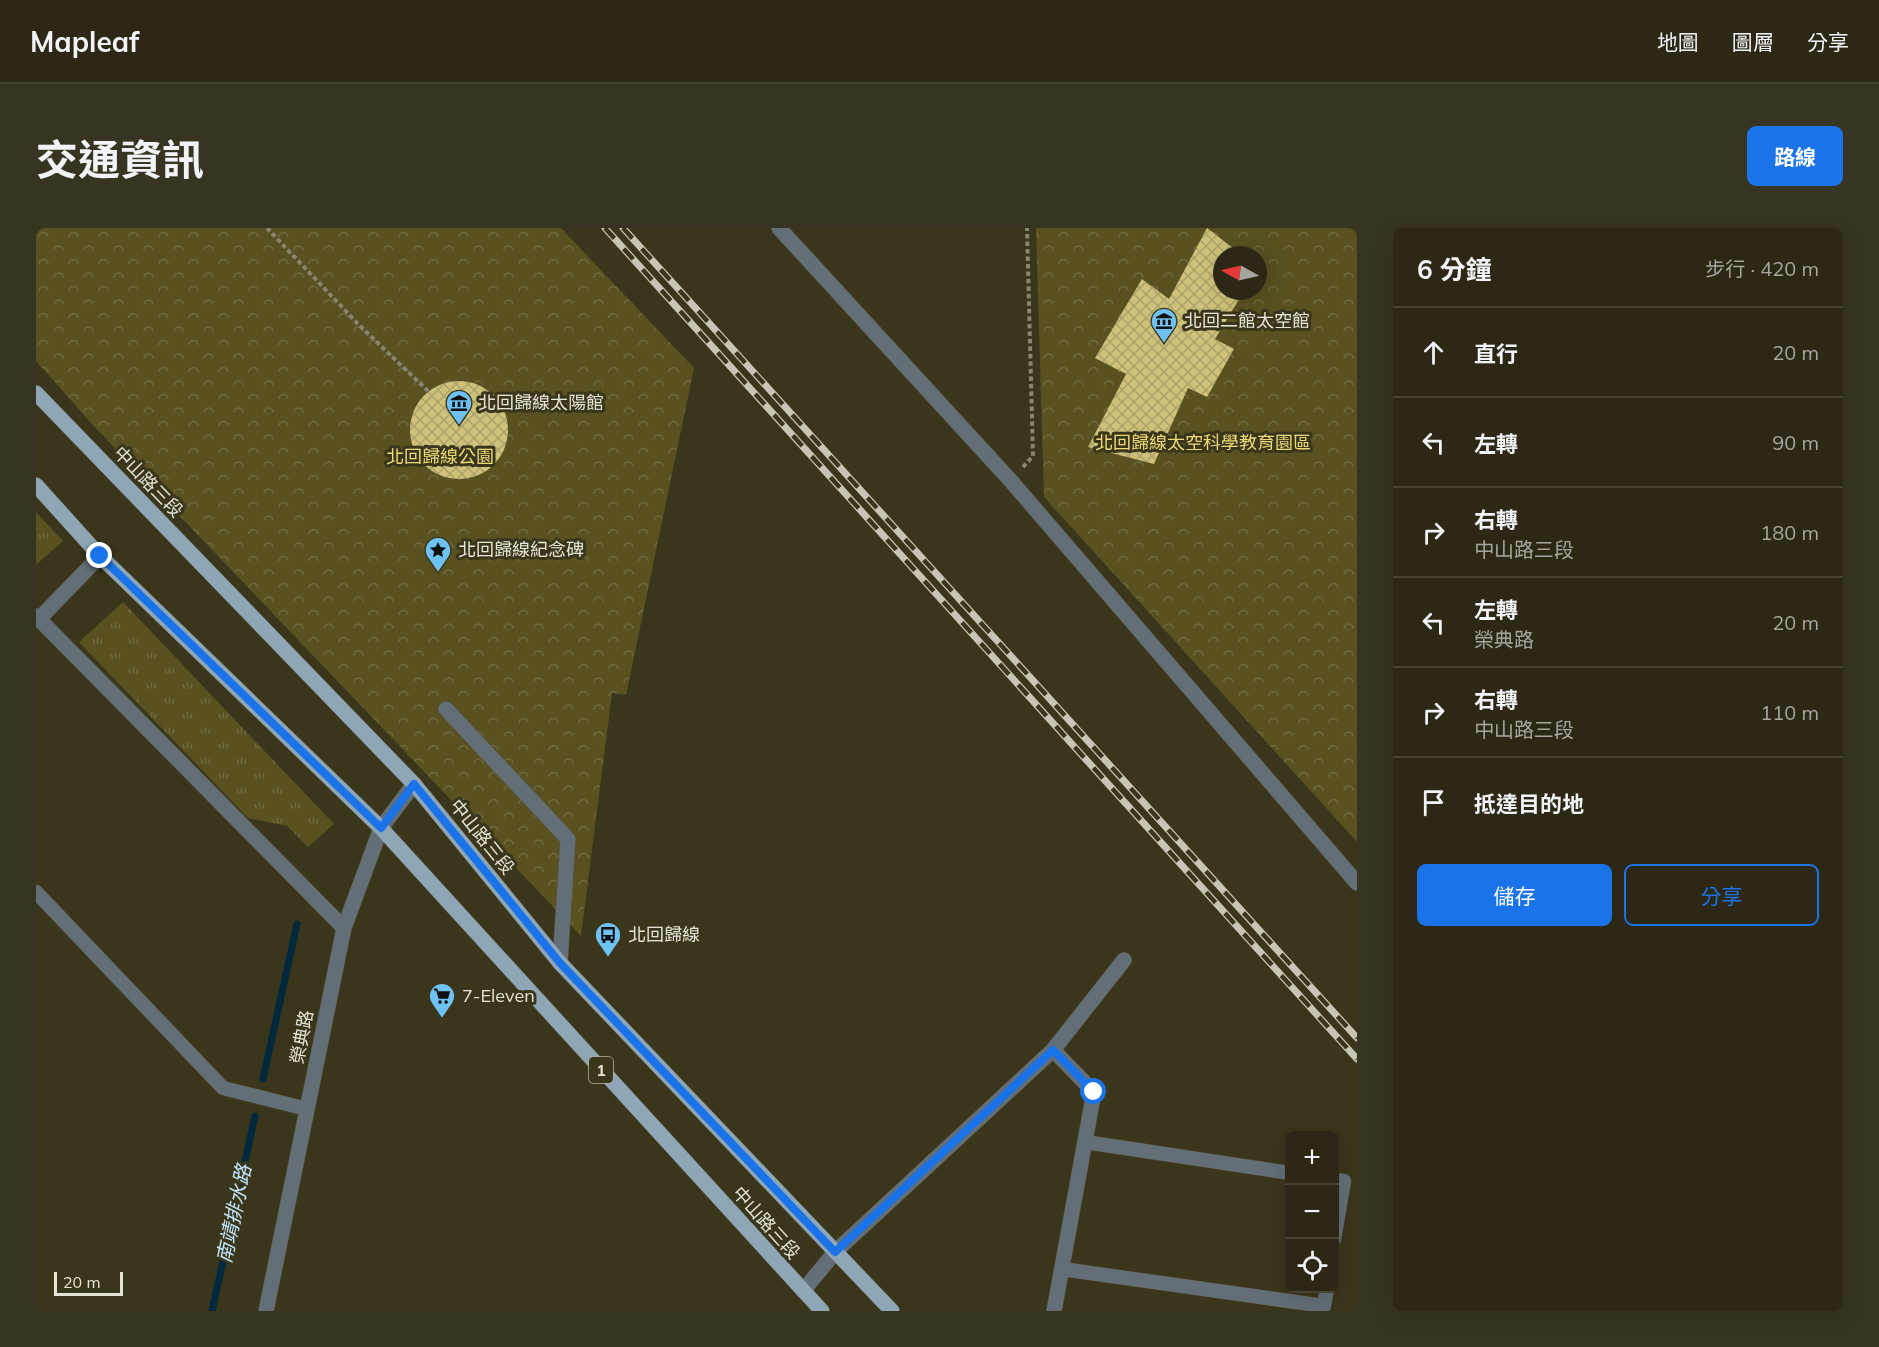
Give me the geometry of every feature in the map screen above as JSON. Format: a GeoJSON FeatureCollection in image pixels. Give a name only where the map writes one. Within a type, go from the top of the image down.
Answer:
{"type":"FeatureCollection","features":[{"type":"Feature","properties":{"kind":"main road","name":"中山路三段"},"geometry":{"type":"LineString","coordinates":[[36,393],[414,784],[560,963],[892,1311]]}},
{"type":"Feature","properties":{"kind":"main road","name":"中山路三段"},"geometry":{"type":"LineString","coordinates":[[36,484],[100,556],[381,828],[822,1311]]}},
{"type":"Feature","properties":{"kind":"street"},"geometry":{"type":"LineString","coordinates":[[779,228],[1011,481],[1357,883]]}},
{"type":"Feature","properties":{"kind":"street"},"geometry":{"type":"LineString","coordinates":[[100,556],[37,618],[344,928]]}},
{"type":"Feature","properties":{"kind":"street"},"geometry":{"type":"LineString","coordinates":[[446,709],[568,839],[560,963]]}},
{"type":"Feature","properties":{"kind":"street","name":"榮典路"},"geometry":{"type":"LineString","coordinates":[[266,1311],[344,928],[381,828],[414,784]]}},
{"type":"Feature","properties":{"kind":"street"},"geometry":{"type":"LineString","coordinates":[[802,1291],[835,1252],[1053,1050],[1124,960]]}},
{"type":"Feature","properties":{"kind":"street"},"geometry":{"type":"LineString","coordinates":[[1053,1050],[1094,1092],[1054,1311]]}},
{"type":"Feature","properties":{"kind":"lane"},"geometry":{"type":"LineString","coordinates":[[36,892],[223,1088],[307,1109]]}},
{"type":"Feature","properties":{"kind":"lane"},"geometry":{"type":"LineString","coordinates":[[1085,1142],[1285,1172]]}},
{"type":"Feature","properties":{"kind":"lane"},"geometry":{"type":"LineString","coordinates":[[1339,1180],[1344,1181],[1339,1213]]}},
{"type":"Feature","properties":{"kind":"lane"},"geometry":{"type":"LineString","coordinates":[[1062,1269],[1324,1306],[1325,1293]]}},
{"type":"Feature","properties":{"kind":"path"},"geometry":{"type":"LineString","coordinates":[[267,228],[359,325],[428,391]]}},
{"type":"Feature","properties":{"kind":"path"},"geometry":{"type":"LineString","coordinates":[[1011,481],[1033,456],[1027,228]]}},
{"type":"Feature","properties":{"kind":"green space","name":"北回歸線公園"},"geometry":{"type":"Polygon","coordinates":[[[36,228],[561,228],[694,368],[626,695],[612,693],[581,936],[90,422],[36,361],[36,228]]]}},
{"type":"Feature","properties":{"kind":"green space","name":"北回歸線太空科學教育園區"},"geometry":{"type":"Polygon","coordinates":[[[1036,228],[1357,228],[1357,842],[1044,497],[1036,228]]]}},
{"type":"Feature","properties":{"kind":"green space"},"geometry":{"type":"Polygon","coordinates":[[[36,512],[63,541],[36,565],[36,512]]]}},
{"type":"Feature","properties":{"kind":"green space"},"geometry":{"type":"Polygon","coordinates":[[[123,602],[334,824],[308,847],[287,826],[248,818],[79,642],[123,602]]]}},
{"type":"Feature","properties":{"kind":"building","name":"北回二館太空館"},"geometry":{"type":"Polygon","coordinates":[[[1207,228],[1230,246],[1213,246],[1213,300],[1239,300],[1215,339],[1234,349],[1207,397],[1188,388],[1154,464],[1088,447],[1126,374],[1095,358],[1142,279],[1169,299],[1207,228]]]}},
{"type":"Feature","properties":{"kind":"building","name":"北回歸線太陽館"},"geometry":{"type":"Polygon","coordinates":[[[459,381],[478,385],[494,395],[504,411],[508,430],[504,449],[494,465],[478,475],[459,479],[440,475],[424,465],[414,449],[410,430],[414,411],[424,395],[440,385],[459,381]]]}},
{"type":"Feature","properties":{"kind":"waterway","name":"南靖排水路"},"geometry":{"type":"LineString","coordinates":[[263,1079],[297,924]]}},
{"type":"Feature","properties":{"kind":"waterway","name":"南靖排水路"},"geometry":{"type":"LineString","coordinates":[[212,1311],[255,1116]]}},
{"type":"Feature","properties":{"kind":"railway"},"geometry":{"type":"LineString","coordinates":[[605,228],[1357,1059]]}},
{"type":"Feature","properties":{"kind":"railway"},"geometry":{"type":"LineString","coordinates":[[623,228],[1357,1038]]}},
{"type":"Feature","properties":{"kind":"place","name":"北回二館太空館"},"geometry":{"type":"Point","coordinates":[1164,344]}},
{"type":"Feature","properties":{"kind":"place","name":"北回歸線太陽館"},"geometry":{"type":"Point","coordinates":[459,426]}},
{"type":"Feature","properties":{"kind":"place","name":"北回歸線紀念碑"},"geometry":{"type":"Point","coordinates":[438,573]}},
{"type":"Feature","properties":{"kind":"place","name":"北回歸線"},"geometry":{"type":"Point","coordinates":[608,958]}},
{"type":"Feature","properties":{"kind":"place","name":"7-Eleven"},"geometry":{"type":"Point","coordinates":[442,1019]}},
{"type":"Feature","properties":{"kind":"route"},"geometry":{"type":"LineString","coordinates":[[100,556],[381,828],[414,784],[560,963],[835,1252],[1053,1050],[1094,1092]]}}]}
